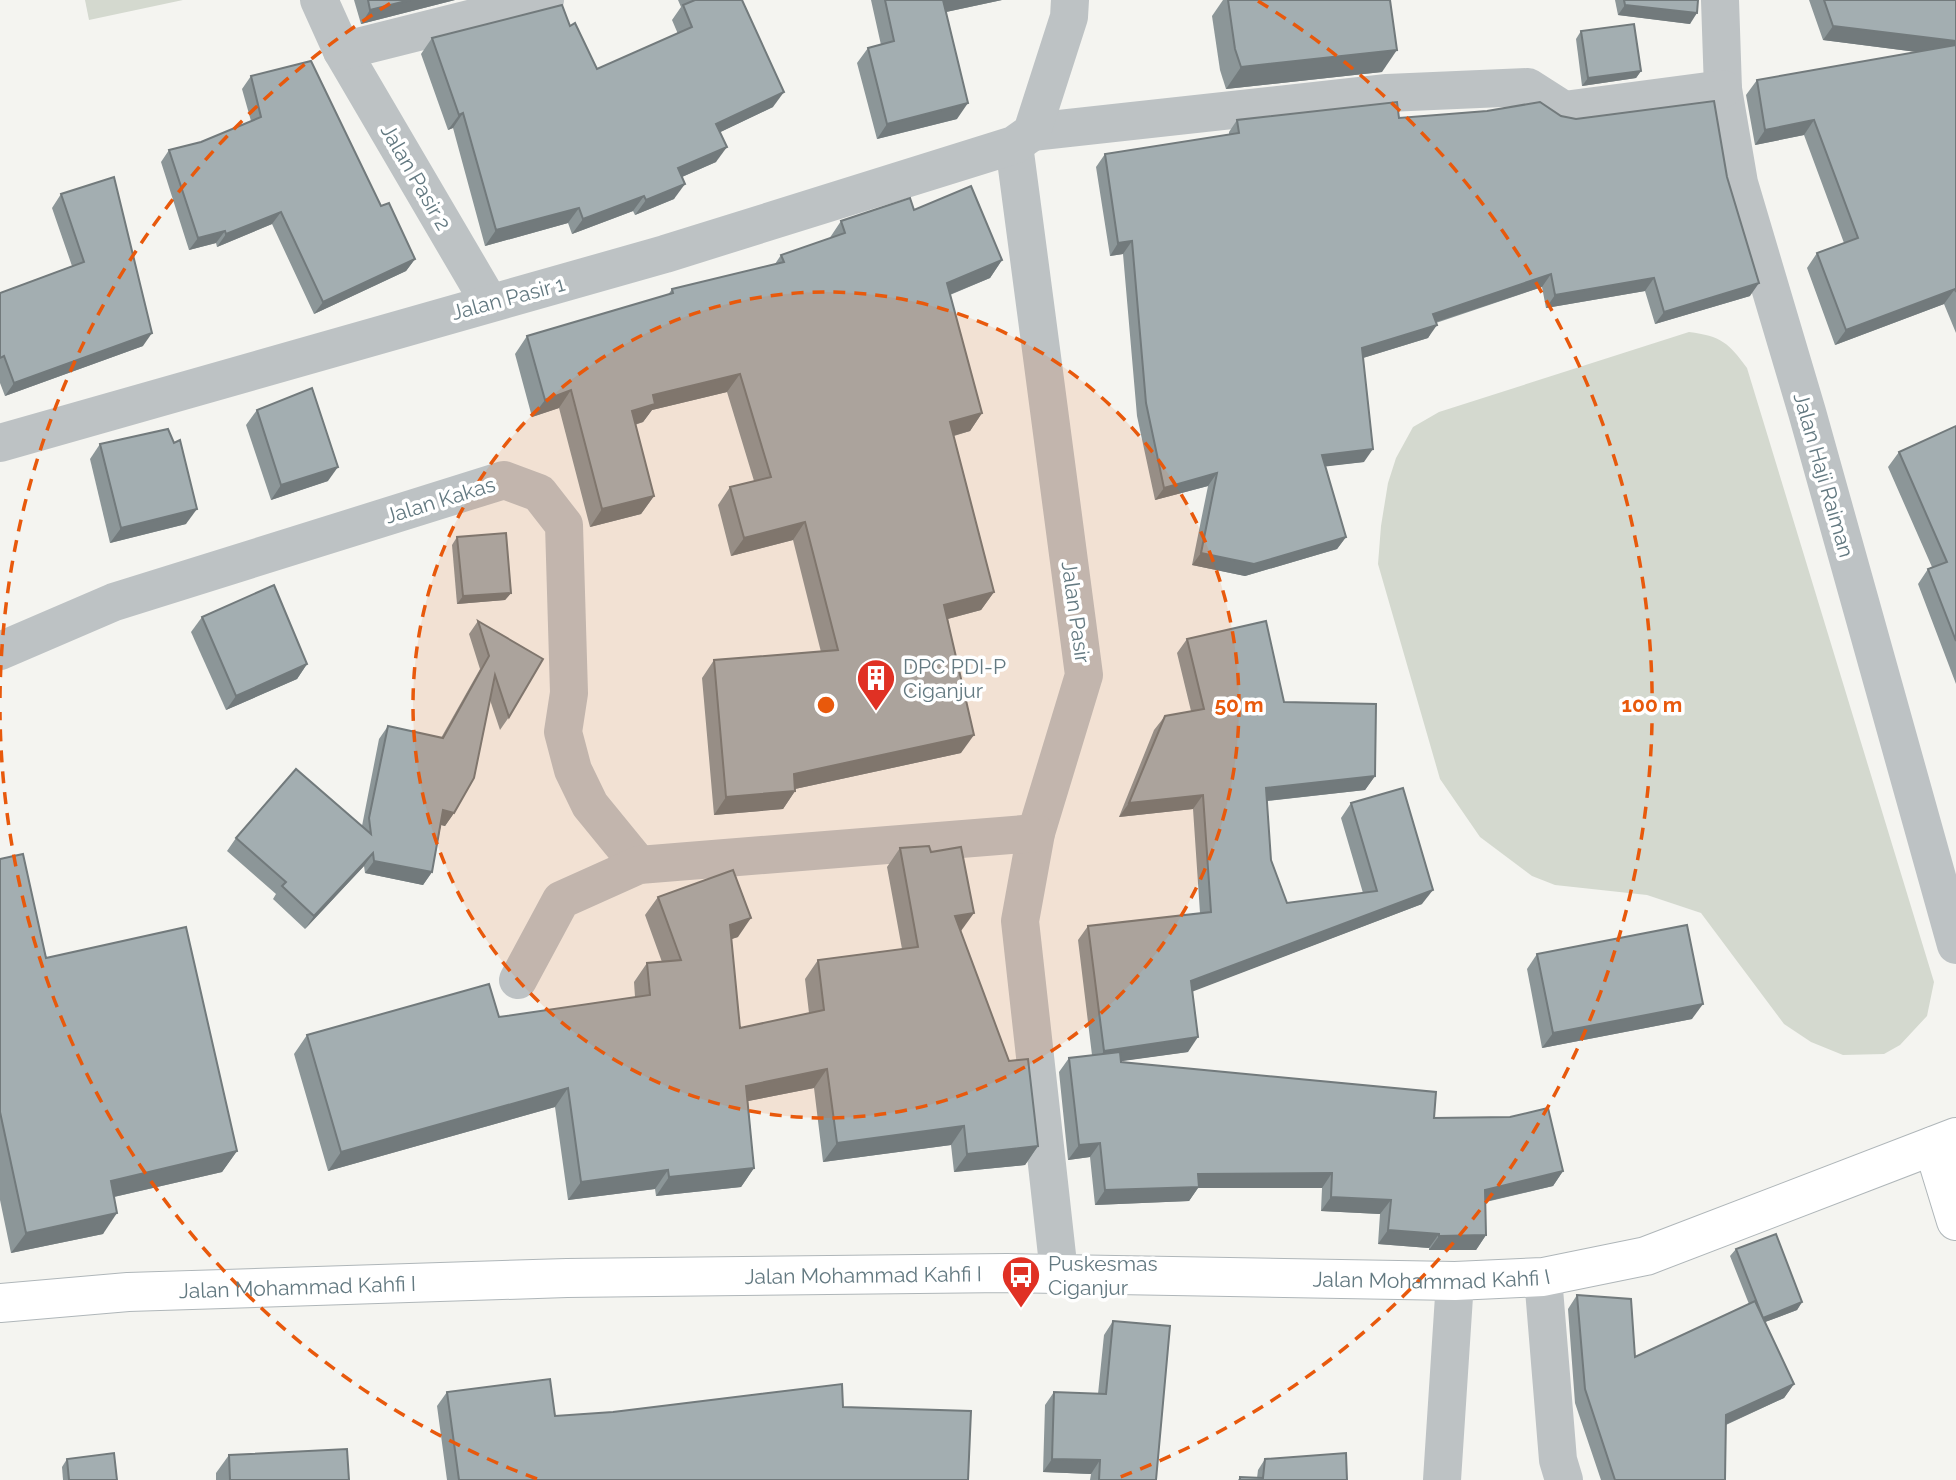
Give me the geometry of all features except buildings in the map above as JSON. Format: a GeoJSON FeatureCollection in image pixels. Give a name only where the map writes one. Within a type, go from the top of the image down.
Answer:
{"type":"FeatureCollection","features":[{"type":"Feature","properties":{"kind":"main road","name":"Jalan Mohammad Kahfi I"},"geometry":{"type":"LineString","coordinates":[[0,1303],[128,1292],[554,1279],[1059,1273],[1455,1281],[1542,1277],[1646,1256],[1944,1141]]}},
{"type":"Feature","properties":{"kind":"main road"},"geometry":{"type":"LineString","coordinates":[[1944,1141],[1956,1221]]}},
{"type":"Feature","properties":{"kind":"street","name":"Jalan Pasir 2"},"geometry":{"type":"LineString","coordinates":[[319,0],[342,51],[489,302]]}},
{"type":"Feature","properties":{"kind":"street"},"geometry":{"type":"LineString","coordinates":[[342,51],[545,0]]}},
{"type":"Feature","properties":{"kind":"street","name":"Jalan Pasir"},"geometry":{"type":"LineString","coordinates":[[1059,1273],[1020,921],[1036,833],[1084,675],[1023,139],[1069,17],[1070,0]]}},
{"type":"Feature","properties":{"kind":"street","name":"Jalan Haji Raiman"},"geometry":{"type":"LineString","coordinates":[[1720,0],[1723,89],[1738,183],[1807,412],[1956,946]]}},
{"type":"Feature","properties":{"kind":"street","name":"Jalan Pasir 1"},"geometry":{"type":"LineString","coordinates":[[0,443],[665,254],[1023,139],[1387,93],[1528,87],[1563,110],[1723,89]]}},
{"type":"Feature","properties":{"kind":"street","name":"Jalan Kakas"},"geometry":{"type":"LineString","coordinates":[[0,651],[114,602],[504,480],[539,493],[564,525],[569,692],[563,732],[573,770],[590,805],[639,864]]}},
{"type":"Feature","properties":{"kind":"street"},"geometry":{"type":"LineString","coordinates":[[518,980],[561,900],[639,864],[1036,833]]}},
{"type":"Feature","properties":{"kind":"street"},"geometry":{"type":"LineString","coordinates":[[1542,1277],[1558,1460],[1564,1480]]}},
{"type":"Feature","properties":{"kind":"street"},"geometry":{"type":"LineString","coordinates":[[1442,1480],[1455,1281]]}},
{"type":"Feature","properties":{"kind":"shaded area"},"geometry":{"type":"Polygon","coordinates":[[[85,0],[183,0],[89,20],[85,0]]]}},
{"type":"Feature","properties":{"kind":"shaded area"},"geometry":{"type":"Polygon","coordinates":[[[1689,332],[1723,342],[1747,368],[1934,982],[1927,1016],[1900,1045],[1884,1054],[1843,1055],[1811,1042],[1784,1024],[1701,913],[1647,895],[1555,885],[1532,876],[1480,837],[1440,779],[1378,564],[1388,483],[1396,458],[1413,427],[1439,412],[1689,332]]]}},
{"type":"Feature","properties":{"kind":"place","name":"DPC PDI-P Ciganjur"},"geometry":{"type":"Point","coordinates":[876,712]}},
{"type":"Feature","properties":{"kind":"place","name":"Puskesmas Ciganjur"},"geometry":{"type":"Point","coordinates":[1021,1309]}}]}
